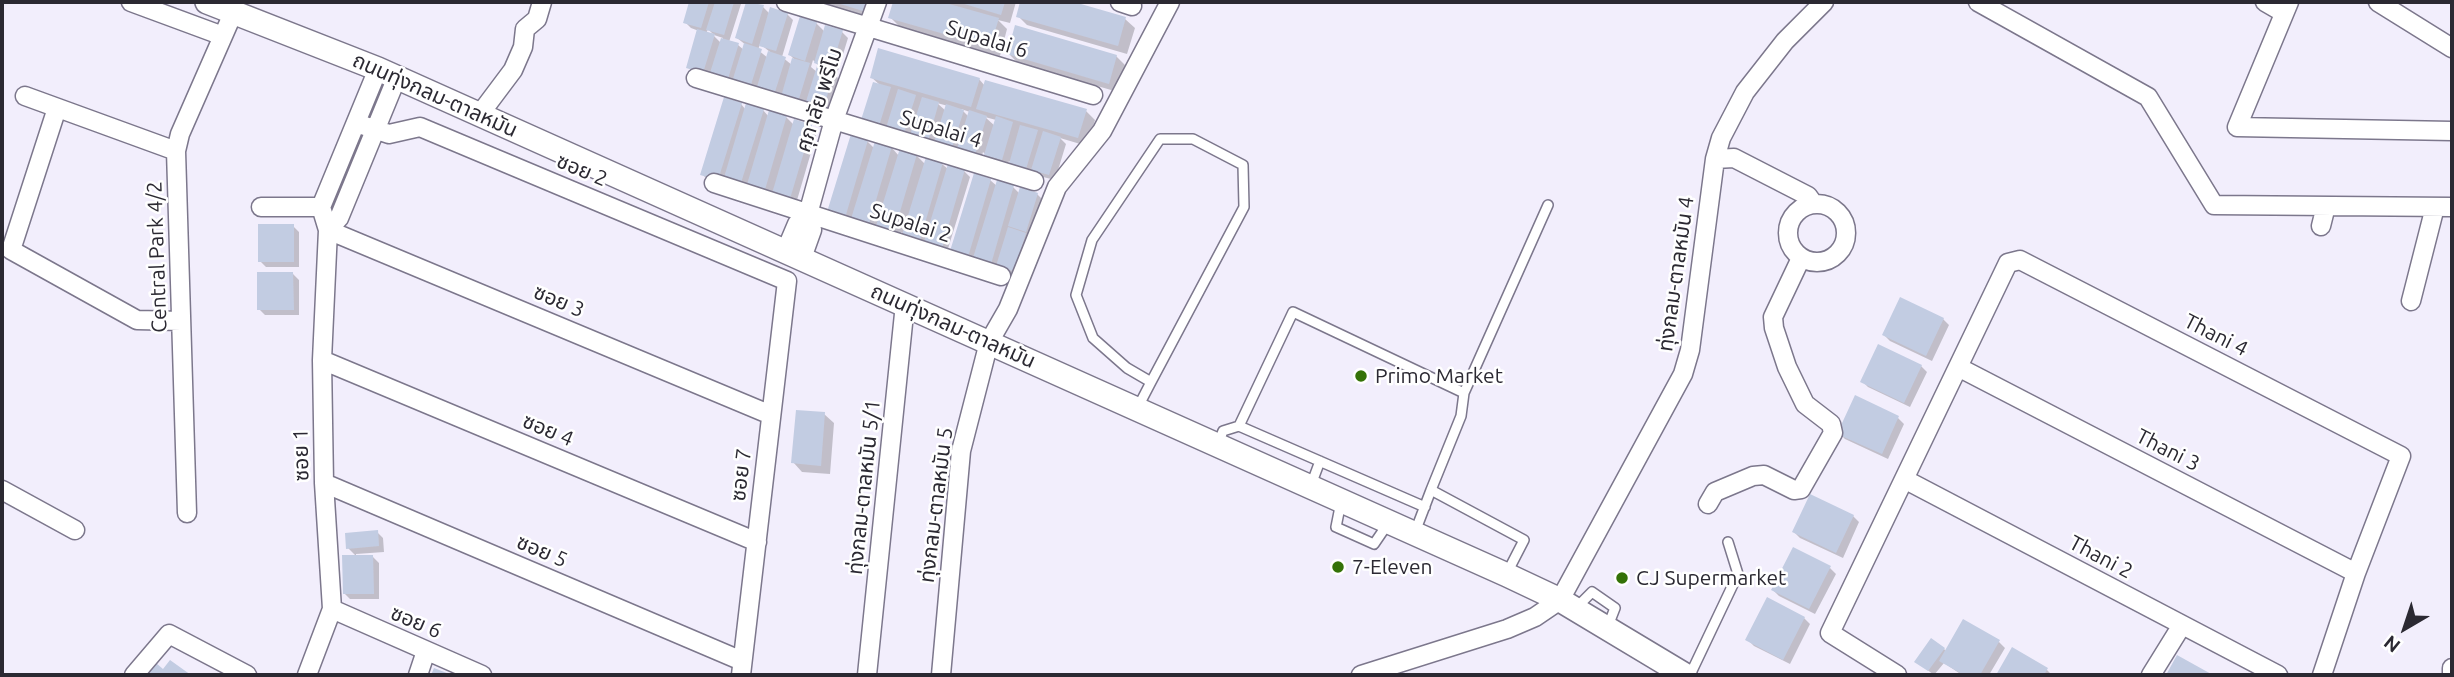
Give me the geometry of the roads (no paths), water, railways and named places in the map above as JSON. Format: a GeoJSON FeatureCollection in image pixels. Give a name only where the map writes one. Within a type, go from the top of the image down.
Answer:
{"type":"FeatureCollection","features":[{"type":"Feature","properties":{"kind":"street"},"geometry":{"type":"LineString","coordinates":[[131,2],[223,36]]}},
{"type":"Feature","properties":{"kind":"street","name":"ถนนทุ่งกลม-ตาลหมัน"},"geometry":{"type":"LineString","coordinates":[[207,2],[388,73],[1415,533],[1567,605],[1683,674]]}},
{"type":"Feature","properties":{"kind":"street"},"geometry":{"type":"LineString","coordinates":[[480,114],[513,70],[523,47],[526,29],[537,19],[542,2]]}},
{"type":"Feature","properties":{"kind":"street","name":"Supalai 6"},"geometry":{"type":"LineString","coordinates":[[786,2],[1093,95]]}},
{"type":"Feature","properties":{"kind":"street","name":"ศุภาลัย พรีโม"},"geometry":{"type":"LineString","coordinates":[[794,254],[797,224],[808,214],[834,121],[877,2]]}},
{"type":"Feature","properties":{"kind":"street","name":"ทุ่งกลม-ตาลหมัน 5"},"geometry":{"type":"LineString","coordinates":[[940,675],[961,451],[989,342],[1008,309],[1057,187],[1102,131],[1170,2]]}},
{"type":"Feature","properties":{"kind":"street","name":"ทุ่งกลม-ตาลหมัน 4"},"geometry":{"type":"LineString","coordinates":[[1567,605],[1683,374],[1690,350],[1715,159],[1721,138],[1745,92],[1785,41],[1824,2]]}},
{"type":"Feature","properties":{"kind":"street"},"geometry":{"type":"LineString","coordinates":[[1978,2],[2148,97],[2214,205],[2444,207],[2412,301]]}},
{"type":"Feature","properties":{"kind":"street"},"geometry":{"type":"LineString","coordinates":[[2265,2],[2286,7],[2237,127],[2452,131]]}},
{"type":"Feature","properties":{"kind":"street"},"geometry":{"type":"LineString","coordinates":[[2378,2],[2452,48]]}},
{"type":"Feature","properties":{"kind":"street","name":"Central Park 4/2"},"geometry":{"type":"LineString","coordinates":[[187,513],[176,151],[180,134],[234,11]]}},
{"type":"Feature","properties":{"kind":"street"},"geometry":{"type":"LineString","coordinates":[[261,207],[321,207],[356,123],[388,73]]}},
{"type":"Feature","properties":{"kind":"street","name":"ซอย 1"},"geometry":{"type":"LineString","coordinates":[[328,230],[339,218],[375,130],[388,73]]}},
{"type":"Feature","properties":{"kind":"street","name":"Supalai 4"},"geometry":{"type":"LineString","coordinates":[[696,78],[1034,181]]}},
{"type":"Feature","properties":{"kind":"street"},"geometry":{"type":"LineString","coordinates":[[25,96],[176,151]]}},
{"type":"Feature","properties":{"kind":"street"},"geometry":{"type":"LineString","coordinates":[[58,108],[11,250],[137,320],[181,321]]}},
{"type":"Feature","properties":{"kind":"street","name":"ซอย 2"},"geometry":{"type":"LineString","coordinates":[[356,123],[389,134],[420,127],[787,281]]}},
{"type":"Feature","properties":{"kind":"street"},"geometry":{"type":"LineString","coordinates":[[1715,159],[1734,158],[1808,196],[1813,203]]}},
{"type":"Feature","properties":{"kind":"street","name":"Supalai 2"},"geometry":{"type":"LineString","coordinates":[[714,183],[1001,276]]}},
{"type":"Feature","properties":{"kind":"street"},"geometry":{"type":"LineString","coordinates":[[1813,203],[1834,208],[1842,216],[1846,227],[1842,248],[1835,257],[1825,261],[1814,262],[1801,258],[1788,240],[1792,216],[1801,207],[1813,203]]}},
{"type":"Feature","properties":{"kind":"street"},"geometry":{"type":"LineString","coordinates":[[2321,226],[2326,206]]}},
{"type":"Feature","properties":{"kind":"street","name":"ซอย 1"},"geometry":{"type":"LineString","coordinates":[[307,675],[331,609],[324,483],[322,359],[328,230],[321,207]]}},
{"type":"Feature","properties":{"kind":"street","name":"ซอย 3"},"geometry":{"type":"LineString","coordinates":[[328,230],[771,415]]}},
{"type":"Feature","properties":{"kind":"street"},"geometry":{"type":"LineString","coordinates":[[1708,503],[1715,492],[1753,476],[1764,475],[1794,490],[1801,489],[1833,433],[1831,424],[1805,404],[1787,368],[1774,328],[1773,317],[1801,258]]}},
{"type":"Feature","properties":{"kind":"street","name":"Thani 4"},"geometry":{"type":"LineString","coordinates":[[1958,367],[2008,263],[2020,260],[2401,456],[2356,573]]}},
{"type":"Feature","properties":{"kind":"street","name":"ซอย 7"},"geometry":{"type":"LineString","coordinates":[[742,668],[787,281]]}},
{"type":"Feature","properties":{"kind":"street","name":"ทุ่งกลม-ตาลหมัน 5/1"},"geometry":{"type":"LineString","coordinates":[[867,675],[905,304]]}},
{"type":"Feature","properties":{"kind":"street","name":"ซอย 4"},"geometry":{"type":"LineString","coordinates":[[322,359],[757,542]]}},
{"type":"Feature","properties":{"kind":"street"},"geometry":{"type":"LineString","coordinates":[[1897,675],[1830,633],[1958,367]]}},
{"type":"Feature","properties":{"kind":"street","name":"Thani 3"},"geometry":{"type":"LineString","coordinates":[[1958,367],[2356,573]]}},
{"type":"Feature","properties":{"kind":"street","name":"Thani 2"},"geometry":{"type":"LineString","coordinates":[[1904,479],[2277,675]]}},
{"type":"Feature","properties":{"kind":"street","name":"ซอย 5"},"geometry":{"type":"LineString","coordinates":[[324,483],[742,668]]}},
{"type":"Feature","properties":{"kind":"street"},"geometry":{"type":"LineString","coordinates":[[2,489],[75,530]]}},
{"type":"Feature","properties":{"kind":"street"},"geometry":{"type":"LineString","coordinates":[[2322,675],[2356,573]]}},
{"type":"Feature","properties":{"kind":"street"},"geometry":{"type":"LineString","coordinates":[[1362,675],[1507,629],[1567,605]]}},
{"type":"Feature","properties":{"kind":"street","name":"ซอย 6"},"geometry":{"type":"LineString","coordinates":[[331,609],[482,675]]}},
{"type":"Feature","properties":{"kind":"street"},"geometry":{"type":"LineString","coordinates":[[2151,675],[2182,625]]}},
{"type":"Feature","properties":{"kind":"street"},"geometry":{"type":"LineString","coordinates":[[134,675],[169,634],[247,675]]}},
{"type":"Feature","properties":{"kind":"street"},"geometry":{"type":"LineString","coordinates":[[418,675],[426,651]]}},
{"type":"Feature","properties":{"kind":"street"},"geometry":{"type":"LineString","coordinates":[[2452,668],[2452,675]]}},
{"type":"Feature","properties":{"kind":"lane"},"geometry":{"type":"LineString","coordinates":[[1137,409],[1244,207],[1243,165],[1193,139],[1160,139],[1092,240],[1076,295],[1093,338],[1128,368],[1151,382]]}},
{"type":"Feature","properties":{"kind":"lane"},"geometry":{"type":"LineString","coordinates":[[1415,533],[1461,416],[1464,393],[1548,205]]}},
{"type":"Feature","properties":{"kind":"lane"},"geometry":{"type":"LineString","coordinates":[[1239,426],[1293,312],[1464,393]]}},
{"type":"Feature","properties":{"kind":"lane"},"geometry":{"type":"LineString","coordinates":[[1217,444],[1223,431],[1239,426],[1425,507]]}},
{"type":"Feature","properties":{"kind":"lane"},"geometry":{"type":"LineString","coordinates":[[1311,487],[1320,461]]}},
{"type":"Feature","properties":{"kind":"lane"},"geometry":{"type":"LineString","coordinates":[[1431,490],[1524,540],[1507,575]]}},
{"type":"Feature","properties":{"kind":"lane"},"geometry":{"type":"LineString","coordinates":[[1683,674],[1738,574],[1728,542]]}},
{"type":"Feature","properties":{"kind":"place","name":"Primo Market"},"geometry":{"type":"Point","coordinates":[1361,376]}},
{"type":"Feature","properties":{"kind":"place","name":"7-Eleven"},"geometry":{"type":"Point","coordinates":[1338,567]}},
{"type":"Feature","properties":{"kind":"place","name":"CJ Supermarket"},"geometry":{"type":"Point","coordinates":[1622,578]}}]}
